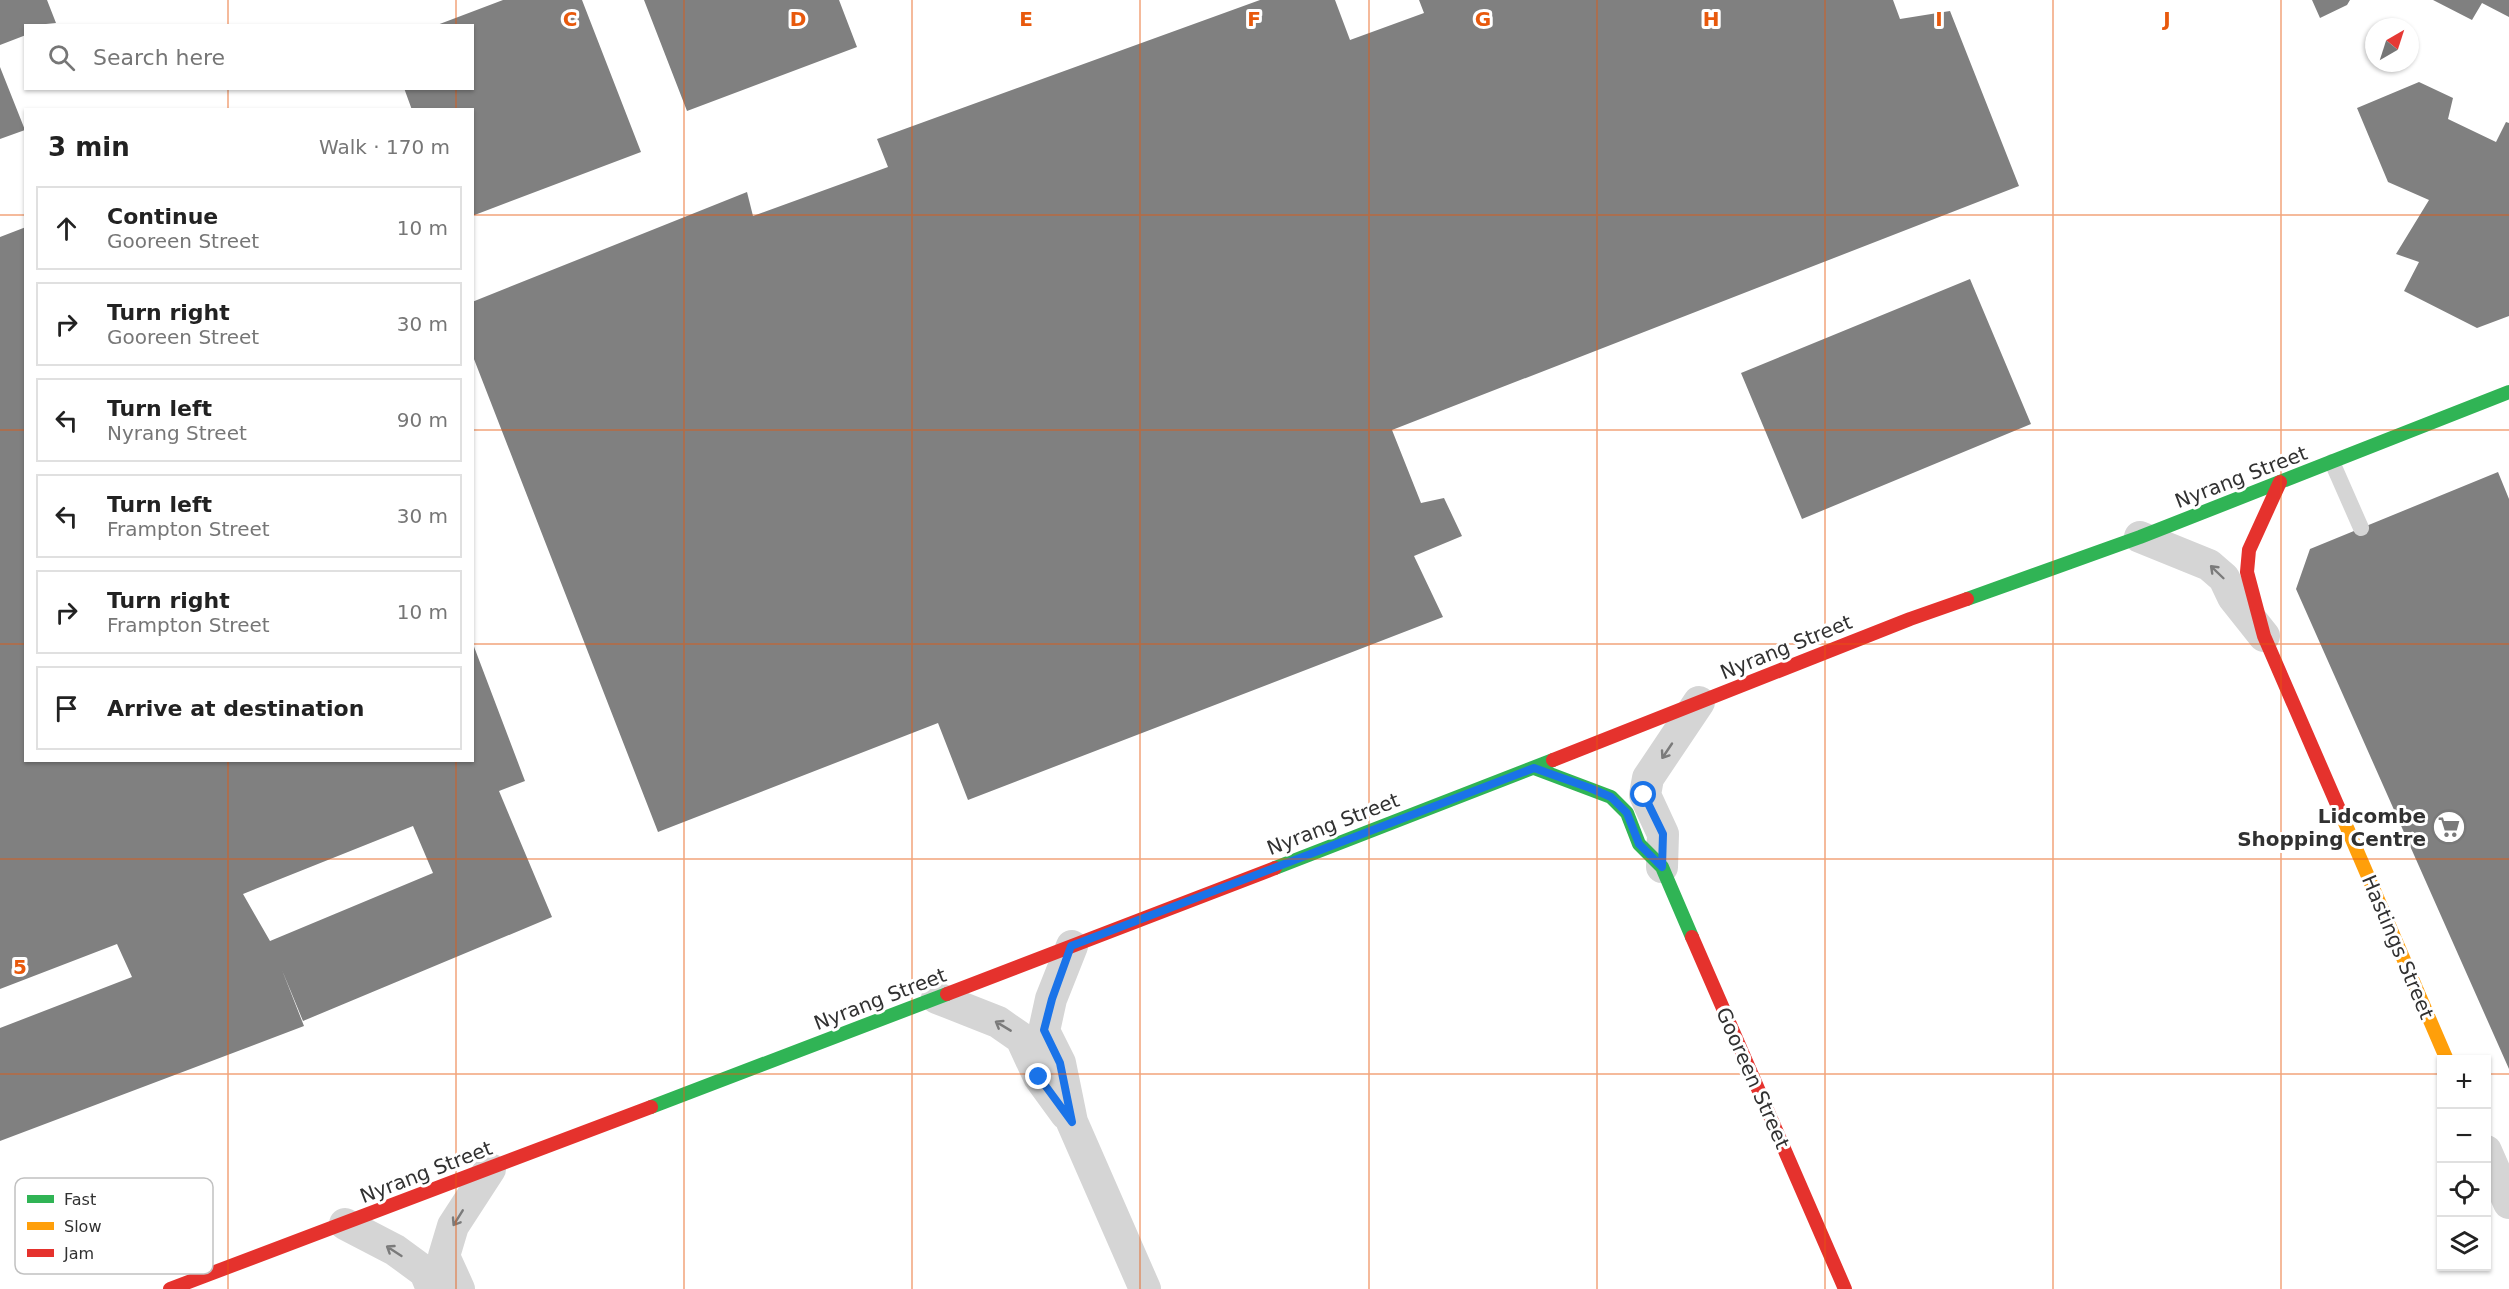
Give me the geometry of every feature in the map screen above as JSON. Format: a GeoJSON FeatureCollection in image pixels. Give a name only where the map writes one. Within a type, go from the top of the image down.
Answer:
{"type":"FeatureCollection","features":[{"type":"Feature","properties":{"kind":"street","name":"Nyrang Street"},"geometry":{"type":"LineString","coordinates":[[213,1273],[1534,768],[1910,619],[2140,537],[2509,392]]}},
{"type":"Feature","properties":{"kind":"street","name":"Hastings Street"},"geometry":{"type":"LineString","coordinates":[[2280,482],[2249,550],[2247,572],[2264,636],[2445,1055]]}},
{"type":"Feature","properties":{"kind":"street","name":"Hastings Street"},"geometry":{"type":"LineString","coordinates":[[2140,537],[2209,565],[2223,578],[2233,597],[2264,636]]}},
{"type":"Feature","properties":{"kind":"street","name":"Gooreen Street"},"geometry":{"type":"LineString","coordinates":[[1662,867],[1663,834],[1644,795],[1648,778],[1699,702]]}},
{"type":"Feature","properties":{"kind":"street","name":"Gooreen Street"},"geometry":{"type":"LineString","coordinates":[[1534,768],[1611,797],[1627,813],[1639,844],[1662,867],[1845,1289]]}},
{"type":"Feature","properties":{"kind":"street"},"geometry":{"type":"LineString","coordinates":[[1071,946],[1052,999],[1044,1030],[1060,1063],[1072,1122],[1145,1289]]}},
{"type":"Feature","properties":{"kind":"street"},"geometry":{"type":"LineString","coordinates":[[937,998],[998,1022],[1021,1038],[1039,1077],[1072,1122]]}},
{"type":"Feature","properties":{"kind":"street"},"geometry":{"type":"LineString","coordinates":[[2491,1160],[2509,1203]]}},
{"type":"Feature","properties":{"kind":"street"},"geometry":{"type":"LineString","coordinates":[[459,1289],[444,1256],[453,1226],[490,1168]]}},
{"type":"Feature","properties":{"kind":"street"},"geometry":{"type":"LineString","coordinates":[[345,1224],[395,1250],[425,1272],[432,1289]]}},
{"type":"Feature","properties":{"kind":"street","name":"Nyrang Street"},"geometry":{"type":"LineString","coordinates":[[170,1289],[210,1274]]}},
{"type":"Feature","properties":{"kind":"lane"},"geometry":{"type":"LineString","coordinates":[[2332,462],[2361,528]]}},
{"type":"Feature","properties":{"kind":"building"},"geometry":{"type":"Polygon","coordinates":[[[0,0],[47,0],[56,23],[24,24],[24,36],[0,45],[0,0]]]}},
{"type":"Feature","properties":{"kind":"building"},"geometry":{"type":"Polygon","coordinates":[[[503,0],[582,0],[641,152],[474,215],[474,108],[411,108],[405,90],[474,90],[474,24],[440,24],[503,0]]]}},
{"type":"Feature","properties":{"kind":"building"},"geometry":{"type":"Polygon","coordinates":[[[644,0],[839,0],[857,47],[687,111],[644,0]]]}},
{"type":"Feature","properties":{"kind":"building"},"geometry":{"type":"Polygon","coordinates":[[[1260,0],[1335,0],[1350,40],[1424,13],[1419,0],[1893,0],[1900,19],[1950,11],[2019,186],[1392,430],[1421,503],[1444,498],[1462,536],[1414,556],[1443,617],[968,800],[938,723],[658,832],[474,359],[474,301],[747,192],[753,216],[888,167],[877,139],[1260,0]]]}},
{"type":"Feature","properties":{"kind":"building"},"geometry":{"type":"Polygon","coordinates":[[[2312,0],[2350,0],[2347,5],[2320,18],[2312,0]]]}},
{"type":"Feature","properties":{"kind":"building"},"geometry":{"type":"Polygon","coordinates":[[[2433,0],[2509,0],[2509,17],[2482,3],[2472,20],[2433,0]]]}},
{"type":"Feature","properties":{"kind":"building"},"geometry":{"type":"Polygon","coordinates":[[[0,67],[24,130],[0,139],[0,67]]]}},
{"type":"Feature","properties":{"kind":"building"},"geometry":{"type":"Polygon","coordinates":[[[2419,82],[2453,98],[2448,119],[2496,142],[2506,122],[2509,123],[2509,316],[2477,328],[2404,291],[2419,262],[2396,254],[2429,200],[2388,182],[2357,108],[2419,82]]]}},
{"type":"Feature","properties":{"kind":"building"},"geometry":{"type":"Polygon","coordinates":[[[24,228],[24,762],[474,762],[474,647],[525,781],[499,791],[552,917],[303,1021],[282,970],[304,1026],[0,1141],[0,1028],[132,977],[117,944],[0,989],[0,237],[24,228]],[[413,826],[243,894],[270,941],[433,873],[413,826]]]}},
{"type":"Feature","properties":{"kind":"building"},"geometry":{"type":"Polygon","coordinates":[[[1970,279],[2031,424],[1802,519],[1741,373],[1970,279]]]}},
{"type":"Feature","properties":{"kind":"building","name":"Lidcombe Shopping Centre"},"geometry":{"type":"Polygon","coordinates":[[[2498,472],[2509,499],[2509,1069],[2296,589],[2310,549],[2498,472]]]}},
{"type":"Feature","properties":{"kind":"traffic: fast"},"geometry":{"type":"LineString","coordinates":[[1967,599],[2140,537],[2509,392]]}},
{"type":"Feature","properties":{"kind":"traffic: fast"},"geometry":{"type":"LineString","coordinates":[[1275,868],[1553,760]]}},
{"type":"Feature","properties":{"kind":"traffic: fast"},"geometry":{"type":"LineString","coordinates":[[1534,768],[1611,797],[1627,813],[1639,844],[1662,867],[1692,937]]}},
{"type":"Feature","properties":{"kind":"traffic: fast"},"geometry":{"type":"LineString","coordinates":[[651,1107],[947,994]]}},
{"type":"Feature","properties":{"kind":"traffic: slow"},"geometry":{"type":"LineString","coordinates":[[2339,809],[2445,1055]]}},
{"type":"Feature","properties":{"kind":"traffic: jam"},"geometry":{"type":"LineString","coordinates":[[2280,482],[2249,550],[2247,572],[2264,636],[2339,809]]}},
{"type":"Feature","properties":{"kind":"traffic: jam"},"geometry":{"type":"LineString","coordinates":[[1553,760],[1910,619],[1967,599]]}},
{"type":"Feature","properties":{"kind":"traffic: jam"},"geometry":{"type":"LineString","coordinates":[[947,994],[1275,868]]}},
{"type":"Feature","properties":{"kind":"traffic: jam"},"geometry":{"type":"LineString","coordinates":[[1692,937],[1845,1289]]}},
{"type":"Feature","properties":{"kind":"traffic: jam"},"geometry":{"type":"LineString","coordinates":[[213,1273],[651,1107]]}},
{"type":"Feature","properties":{"kind":"traffic: jam"},"geometry":{"type":"LineString","coordinates":[[170,1289],[210,1274]]}},
{"type":"Feature","properties":{"kind":"place","name":"Lidcombe Shopping Centre"},"geometry":{"type":"Point","coordinates":[2449,827]}},
{"type":"Feature","properties":{"kind":"route"},"geometry":{"type":"LineString","coordinates":[[1039,1077],[1072,1122],[1060,1063],[1044,1030],[1052,999],[1071,946],[1534,768],[1611,797],[1627,813],[1639,844],[1662,867],[1663,834],[1644,795]]}}]}
